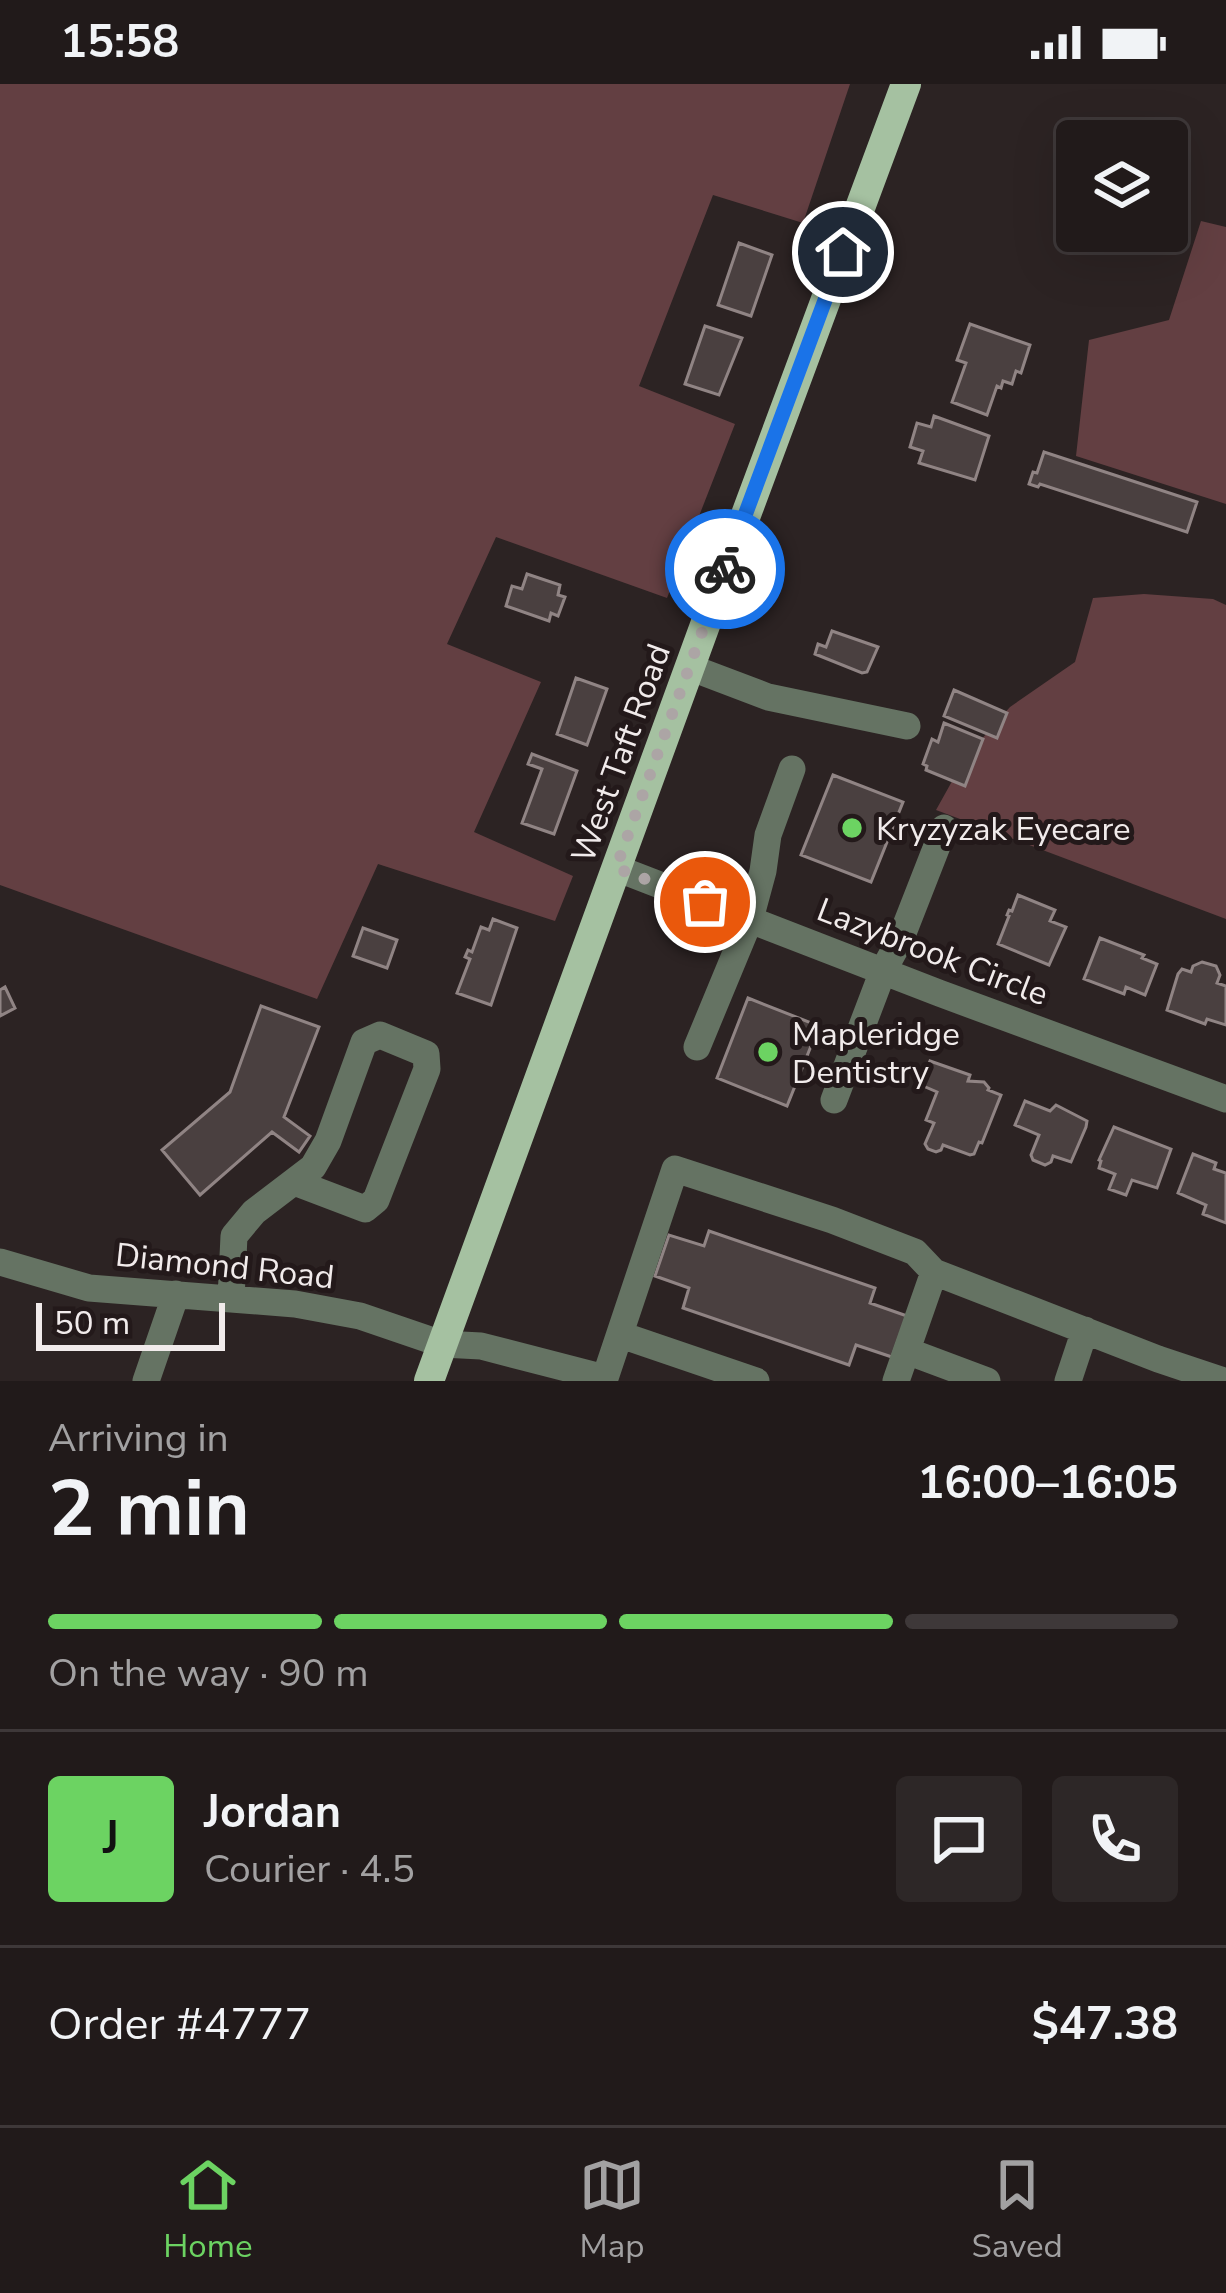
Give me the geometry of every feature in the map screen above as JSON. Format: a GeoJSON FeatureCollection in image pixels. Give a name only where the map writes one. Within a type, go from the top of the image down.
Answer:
{"type":"FeatureCollection","features":[{"type":"Feature","properties":{"kind":"main road","name":"West Taft Road"},"geometry":{"type":"LineString","coordinates":[[429,1381],[906,84]]}},
{"type":"Feature","properties":{"kind":"street"},"geometry":{"type":"LineString","coordinates":[[689,668],[768,697],[907,726]]}},
{"type":"Feature","properties":{"kind":"street"},"geometry":{"type":"LineString","coordinates":[[697,1047],[750,920],[768,835],[792,769]]}},
{"type":"Feature","properties":{"kind":"street"},"geometry":{"type":"LineString","coordinates":[[834,1100],[944,828]]}},
{"type":"Feature","properties":{"kind":"street","name":"Lazybrook Circle"},"geometry":{"type":"LineString","coordinates":[[616,868],[1226,1099]]}},
{"type":"Feature","properties":{"kind":"street"},"geometry":{"type":"LineString","coordinates":[[231,1299],[234,1237],[254,1212],[313,1167],[328,1141],[364,1042],[380,1035],[426,1054],[427,1069],[376,1200],[365,1210],[294,1182]]}},
{"type":"Feature","properties":{"kind":"street"},"geometry":{"type":"LineString","coordinates":[[756,1381],[621,1335],[675,1169],[915,1252],[934,1272],[1224,1381]]}},
{"type":"Feature","properties":{"kind":"street","name":"Diamond Road"},"geometry":{"type":"LineString","coordinates":[[0,1262],[88,1288],[295,1304],[360,1316],[442,1344],[481,1346],[604,1378],[621,1335]]}},
{"type":"Feature","properties":{"kind":"street"},"geometry":{"type":"LineString","coordinates":[[896,1381],[934,1272]]}},
{"type":"Feature","properties":{"kind":"street"},"geometry":{"type":"LineString","coordinates":[[146,1381],[176,1294]]}},
{"type":"Feature","properties":{"kind":"street"},"geometry":{"type":"LineString","coordinates":[[1068,1381],[1084,1330]]}},
{"type":"Feature","properties":{"kind":"street"},"geometry":{"type":"LineString","coordinates":[[907,1351],[987,1381]]}},
{"type":"Feature","properties":{"kind":"shaded area"},"geometry":{"type":"Polygon","coordinates":[[[0,84],[850,84],[803,223],[713,195],[639,386],[735,424],[667,598],[496,537],[447,644],[541,682],[474,832],[573,876],[555,921],[378,864],[317,999],[0,885],[0,84]]]}},
{"type":"Feature","properties":{"kind":"shaded area"},"geometry":{"type":"Polygon","coordinates":[[[1201,221],[1226,227],[1226,504],[1076,456],[1089,340],[1169,320],[1201,221]]]}},
{"type":"Feature","properties":{"kind":"shaded area"},"geometry":{"type":"Polygon","coordinates":[[[1144,594],[1213,599],[1226,605],[1226,919],[936,810],[965,758],[1010,707],[1075,662],[1093,598],[1144,594]]]}},
{"type":"Feature","properties":{"kind":"building"},"geometry":{"type":"Polygon","coordinates":[[[739,243],[772,255],[751,316],[718,305],[739,243]]]}},
{"type":"Feature","properties":{"kind":"building"},"geometry":{"type":"Polygon","coordinates":[[[970,324],[1030,345],[1021,373],[1016,371],[1012,384],[1003,381],[1001,388],[997,386],[987,415],[952,402],[966,363],[957,360],[970,324]]]}},
{"type":"Feature","properties":{"kind":"building"},"geometry":{"type":"Polygon","coordinates":[[[705,326],[742,338],[719,395],[685,384],[705,326]]]}},
{"type":"Feature","properties":{"kind":"building"},"geometry":{"type":"Polygon","coordinates":[[[934,416],[989,436],[975,480],[919,463],[923,451],[910,447],[917,423],[931,427],[934,416]]]}},
{"type":"Feature","properties":{"kind":"building"},"geometry":{"type":"Polygon","coordinates":[[[1044,452],[1197,502],[1187,532],[1029,484],[1044,452]]]}},
{"type":"Feature","properties":{"kind":"building"},"geometry":{"type":"Polygon","coordinates":[[[527,574],[560,585],[558,595],[565,597],[558,616],[551,613],[549,621],[506,606],[512,586],[522,589],[527,574]]]}},
{"type":"Feature","properties":{"kind":"building"},"geometry":{"type":"Polygon","coordinates":[[[832,631],[878,647],[867,672],[815,654],[818,644],[826,647],[832,631]]]}},
{"type":"Feature","properties":{"kind":"building"},"geometry":{"type":"Polygon","coordinates":[[[576,678],[607,689],[587,745],[557,734],[576,678]]]}},
{"type":"Feature","properties":{"kind":"building"},"geometry":{"type":"Polygon","coordinates":[[[954,690],[1007,713],[997,738],[944,716],[954,690]]]}},
{"type":"Feature","properties":{"kind":"building"},"geometry":{"type":"Polygon","coordinates":[[[944,723],[983,739],[965,786],[926,770],[923,764],[944,723]]]}},
{"type":"Feature","properties":{"kind":"building"},"geometry":{"type":"Polygon","coordinates":[[[532,754],[577,771],[554,834],[522,823],[542,769],[528,764],[532,754]]]}},
{"type":"Feature","properties":{"kind":"building","name":"Kryzyzak Eyecare"},"geometry":{"type":"Polygon","coordinates":[[[833,775],[903,802],[871,882],[801,855],[833,775]]]}},
{"type":"Feature","properties":{"kind":"building"},"geometry":{"type":"Polygon","coordinates":[[[1018,895],[1055,910],[1050,921],[1066,927],[1049,965],[998,944],[1018,895]]]}},
{"type":"Feature","properties":{"kind":"building"},"geometry":{"type":"Polygon","coordinates":[[[493,919],[517,928],[491,1005],[457,993],[470,959],[465,957],[468,950],[472,952],[481,927],[489,930],[493,919]]]}},
{"type":"Feature","properties":{"kind":"building"},"geometry":{"type":"Polygon","coordinates":[[[363,928],[397,940],[387,968],[353,956],[363,928]]]}},
{"type":"Feature","properties":{"kind":"building"},"geometry":{"type":"Polygon","coordinates":[[[1100,938],[1157,964],[1145,995],[1126,987],[1124,994],[1084,979],[1100,938]]]}},
{"type":"Feature","properties":{"kind":"building"},"geometry":{"type":"Polygon","coordinates":[[[1202,962],[1216,966],[1217,983],[1226,986],[1226,1025],[1207,1019],[1205,1024],[1167,1010],[1178,974],[1182,969],[1191,972],[1202,962]]]}},
{"type":"Feature","properties":{"kind":"building"},"geometry":{"type":"Polygon","coordinates":[[[5,987],[15,1008],[0,1016],[0,990],[5,987]]]}},
{"type":"Feature","properties":{"kind":"building","name":"Mapleridge Dentistry"},"geometry":{"type":"Polygon","coordinates":[[[748,998],[819,1026],[787,1106],[717,1078],[748,998]]]}},
{"type":"Feature","properties":{"kind":"building"},"geometry":{"type":"Polygon","coordinates":[[[261,1006],[319,1027],[284,1117],[310,1136],[299,1152],[272,1132],[200,1195],[162,1150],[230,1092],[261,1006]]]}},
{"type":"Feature","properties":{"kind":"building"},"geometry":{"type":"Polygon","coordinates":[[[930,1061],[970,1075],[968,1081],[984,1082],[988,1090],[1001,1095],[974,1154],[943,1145],[936,1152],[925,1144],[934,1123],[926,1120],[937,1092],[921,1085],[930,1061]]]}},
{"type":"Feature","properties":{"kind":"building"},"geometry":{"type":"Polygon","coordinates":[[[1025,1101],[1050,1111],[1056,1105],[1087,1121],[1071,1162],[1053,1156],[1045,1165],[1033,1160],[1039,1135],[1015,1125],[1025,1101]]]}},
{"type":"Feature","properties":{"kind":"building"},"geometry":{"type":"Polygon","coordinates":[[[1114,1127],[1171,1149],[1157,1188],[1132,1180],[1126,1195],[1109,1189],[1115,1174],[1099,1168],[1099,1160],[1114,1127]]]}},
{"type":"Feature","properties":{"kind":"building"},"geometry":{"type":"Polygon","coordinates":[[[1193,1154],[1216,1163],[1214,1169],[1226,1173],[1226,1223],[1203,1214],[1206,1205],[1178,1193],[1193,1154]]]}},
{"type":"Feature","properties":{"kind":"building"},"geometry":{"type":"Polygon","coordinates":[[[709,1231],[875,1288],[870,1303],[907,1316],[892,1357],[856,1345],[849,1365],[683,1308],[689,1288],[655,1276],[669,1235],[704,1246],[709,1231]]]}},
{"type":"Feature","properties":{"kind":"way so far"},"geometry":{"type":"LineString","coordinates":[[705,902],[616,868],[725,569]]}},
{"type":"Feature","properties":{"kind":"place","name":"Kryzyzak Eyecare"},"geometry":{"type":"Point","coordinates":[852,828]}},
{"type":"Feature","properties":{"kind":"place","name":"Mapleridge Dentistry"},"geometry":{"type":"Point","coordinates":[768,1052]}},
{"type":"Feature","properties":{"kind":"route"},"geometry":{"type":"LineString","coordinates":[[725,569],[843,252]]}}]}
